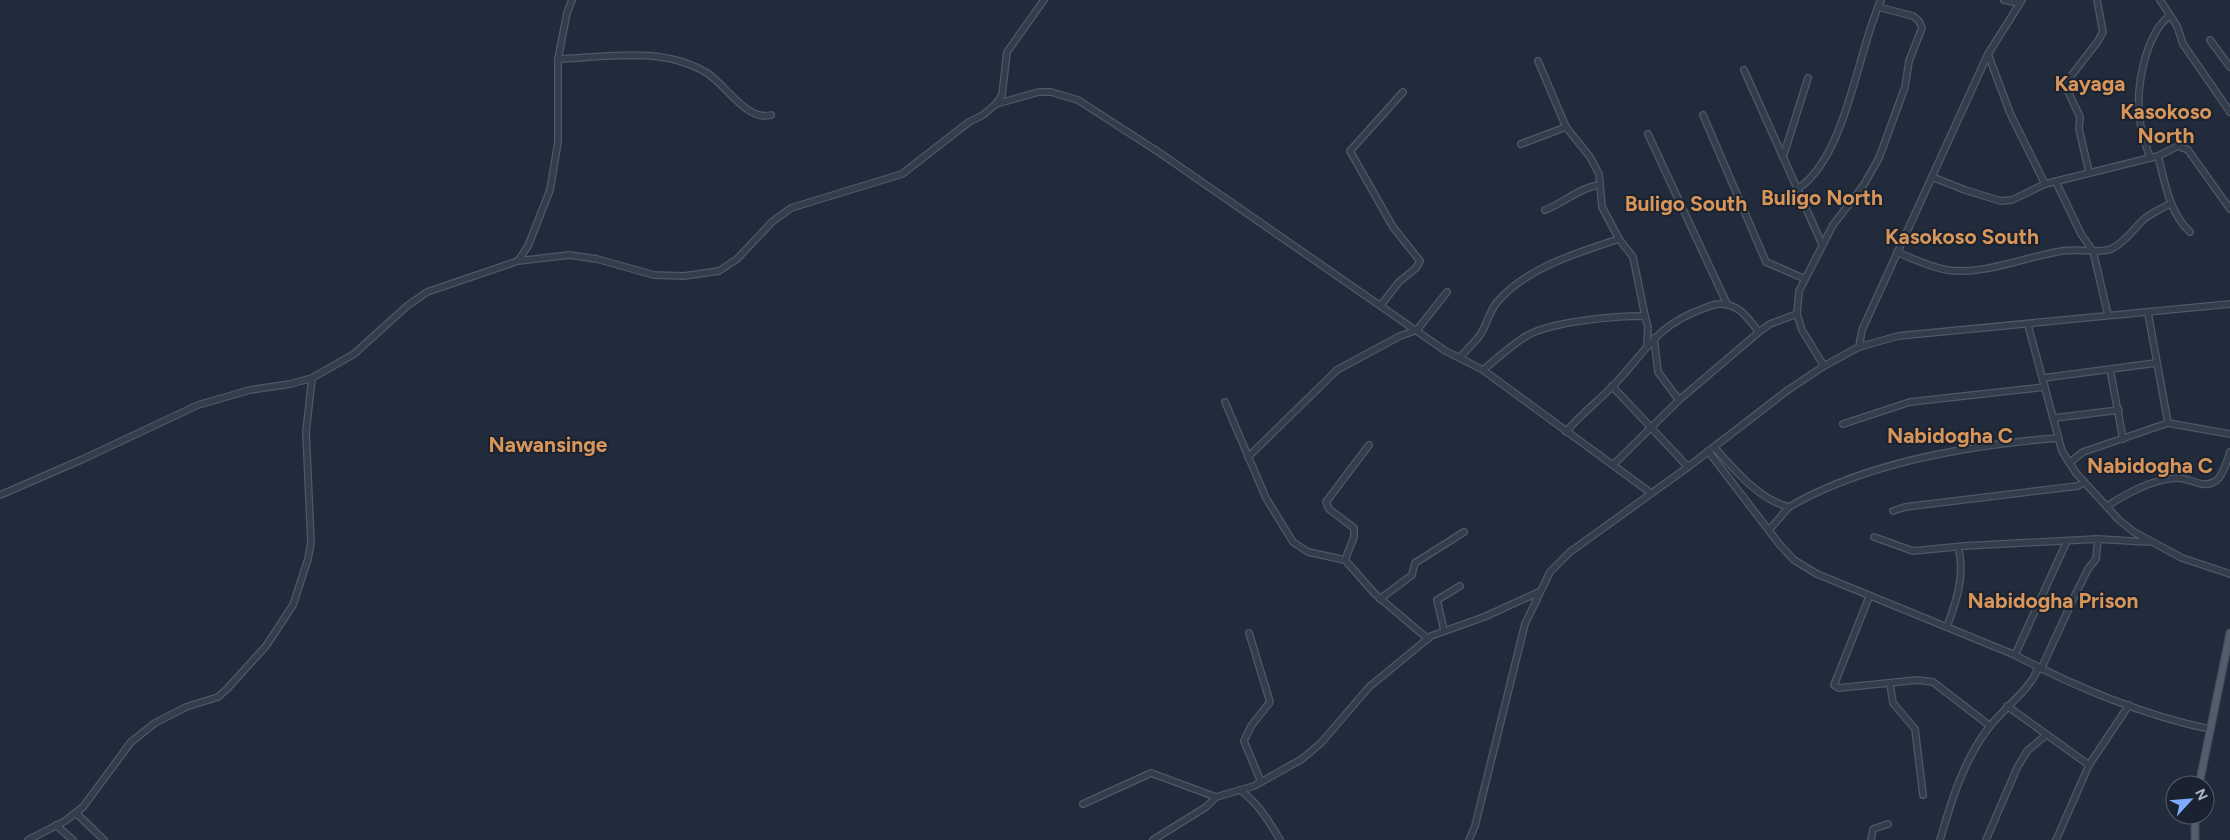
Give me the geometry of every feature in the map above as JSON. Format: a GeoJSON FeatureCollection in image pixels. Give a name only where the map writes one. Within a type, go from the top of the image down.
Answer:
{"type":"FeatureCollection","features":[{"type":"Feature","properties":{"kind":"main road"},"geometry":{"type":"LineString","coordinates":[[2201,775],[2230,633]]}},
{"type":"Feature","properties":{"kind":"main road"},"geometry":{"type":"LineString","coordinates":[[2195,825],[2195,840]]}},
{"type":"Feature","properties":{"kind":"street"},"geometry":{"type":"LineString","coordinates":[[518,261],[528,246],[550,190],[558,142],[558,59],[567,13],[572,0]]}},
{"type":"Feature","properties":{"kind":"street"},"geometry":{"type":"LineString","coordinates":[[0,495],[81,460],[198,405],[243,391],[290,384],[312,378],[354,354],[407,306],[427,292],[518,261],[569,255],[597,259],[654,275],[684,276],[718,271],[737,259],[773,221],[791,208],[902,174],[996,104],[1002,95],[1007,52],[1044,0]]}},
{"type":"Feature","properties":{"kind":"street"},"geometry":{"type":"LineString","coordinates":[[1798,188],[1815,174],[1842,120],[1855,83],[1864,45],[1881,0]]}},
{"type":"Feature","properties":{"kind":"street"},"geometry":{"type":"LineString","coordinates":[[1859,347],[1862,330],[1988,54],[2020,2],[2004,0]]}},
{"type":"Feature","properties":{"kind":"street"},"geometry":{"type":"LineString","coordinates":[[2088,172],[2079,129],[2080,117],[2068,95],[2066,87],[2068,80],[2103,32],[2097,0]]}},
{"type":"Feature","properties":{"kind":"street"},"geometry":{"type":"LineString","coordinates":[[2160,0],[2177,26],[2187,52],[2230,112]]}},
{"type":"Feature","properties":{"kind":"street"},"geometry":{"type":"LineString","coordinates":[[1824,366],[1802,330],[1797,314],[1799,291],[1833,225],[1863,186],[1879,158],[1905,87],[1909,60],[1922,28],[1919,21],[1913,16],[1878,6]]}},
{"type":"Feature","properties":{"kind":"street"},"geometry":{"type":"LineString","coordinates":[[2150,158],[2140,121],[2139,87],[2155,31],[2169,16]]}},
{"type":"Feature","properties":{"kind":"street"},"geometry":{"type":"LineString","coordinates":[[2210,40],[2230,67]]}},
{"type":"Feature","properties":{"kind":"street"},"geometry":{"type":"LineString","coordinates":[[1988,54],[2010,113],[2045,184]]}},
{"type":"Feature","properties":{"kind":"street"},"geometry":{"type":"LineString","coordinates":[[558,59],[661,56],[683,61],[709,74],[740,106],[759,114],[772,115]]}},
{"type":"Feature","properties":{"kind":"street"},"geometry":{"type":"LineString","coordinates":[[1538,61],[1566,127],[1590,157],[1599,174],[1602,207],[1619,238],[1632,252],[1648,327],[1647,344]]}},
{"type":"Feature","properties":{"kind":"street"},"geometry":{"type":"LineString","coordinates":[[1744,70],[1822,244]]}},
{"type":"Feature","properties":{"kind":"street"},"geometry":{"type":"LineString","coordinates":[[1783,157],[1808,78]]}},
{"type":"Feature","properties":{"kind":"street"},"geometry":{"type":"LineString","coordinates":[[996,104],[1039,92],[1058,93],[1078,100],[1160,153],[1444,350],[1483,370],[1566,432],[1614,464],[1651,493]]}},
{"type":"Feature","properties":{"kind":"street"},"geometry":{"type":"LineString","coordinates":[[1381,305],[1399,282],[1416,268],[1420,260],[1393,227],[1350,151],[1403,92]]}},
{"type":"Feature","properties":{"kind":"street"},"geometry":{"type":"LineString","coordinates":[[1703,115],[1766,262],[1805,279]]}},
{"type":"Feature","properties":{"kind":"street"},"geometry":{"type":"LineString","coordinates":[[1521,144],[1566,127]]}},
{"type":"Feature","properties":{"kind":"street"},"geometry":{"type":"LineString","coordinates":[[1648,134],[1727,304]]}},
{"type":"Feature","properties":{"kind":"street"},"geometry":{"type":"LineString","coordinates":[[1932,177],[2001,201],[2018,198],[2045,184],[2158,156],[2178,146],[2188,150],[2230,209]]}},
{"type":"Feature","properties":{"kind":"street"},"geometry":{"type":"LineString","coordinates":[[2158,156],[2171,203],[2179,222],[2190,232]]}},
{"type":"Feature","properties":{"kind":"street"},"geometry":{"type":"LineString","coordinates":[[2056,182],[2081,234],[2093,251],[2108,315]]}},
{"type":"Feature","properties":{"kind":"street"},"geometry":{"type":"LineString","coordinates":[[1545,210],[1568,200],[1585,188],[1600,185]]}},
{"type":"Feature","properties":{"kind":"street"},"geometry":{"type":"LineString","coordinates":[[2223,201],[2230,196]]}},
{"type":"Feature","properties":{"kind":"street"},"geometry":{"type":"LineString","coordinates":[[1897,252],[1947,270],[1966,271],[2036,258],[2064,250],[2086,249],[2093,251],[2110,249],[2128,237],[2147,217],[2171,203]]}},
{"type":"Feature","properties":{"kind":"street"},"geometry":{"type":"LineString","coordinates":[[1460,358],[1480,335],[1498,301],[1522,282],[1557,261],[1619,238]]}},
{"type":"Feature","properties":{"kind":"street"},"geometry":{"type":"LineString","coordinates":[[1248,457],[1337,370],[1400,336],[1417,330],[1447,292]]}},
{"type":"Feature","properties":{"kind":"street"},"geometry":{"type":"LineString","coordinates":[[1566,432],[1612,386],[1647,344],[1687,314],[1714,305],[1727,304],[1742,312],[1759,332]]}},
{"type":"Feature","properties":{"kind":"street"},"geometry":{"type":"LineString","coordinates":[[1469,840],[1475,826],[1525,624],[1550,572],[1570,552],[1688,467],[1788,390],[1824,366],[1859,347],[1887,338],[1921,332],[2028,325],[2108,315],[2148,313],[2230,304]]}},
{"type":"Feature","properties":{"kind":"street"},"geometry":{"type":"LineString","coordinates":[[2148,313],[2168,423]]}},
{"type":"Feature","properties":{"kind":"street"},"geometry":{"type":"LineString","coordinates":[[1614,464],[1679,400],[1759,332],[1770,324],[1797,314]]}},
{"type":"Feature","properties":{"kind":"street"},"geometry":{"type":"LineString","coordinates":[[1483,370],[1516,342],[1539,330],[1627,316],[1645,316]]}},
{"type":"Feature","properties":{"kind":"street"},"geometry":{"type":"LineString","coordinates":[[2028,325],[2062,451],[2084,482],[2119,520],[2149,542],[2182,558],[2230,574]]}},
{"type":"Feature","properties":{"kind":"street"},"geometry":{"type":"LineString","coordinates":[[1654,338],[1658,372],[1679,400]]}},
{"type":"Feature","properties":{"kind":"street"},"geometry":{"type":"LineString","coordinates":[[2043,378],[2156,363]]}},
{"type":"Feature","properties":{"kind":"street"},"geometry":{"type":"LineString","coordinates":[[2110,370],[2123,438]]}},
{"type":"Feature","properties":{"kind":"street"},"geometry":{"type":"LineString","coordinates":[[28,840],[76,813],[94,796],[131,742],[168,715],[218,698],[266,646],[293,605],[311,543],[306,432],[312,378]]}},
{"type":"Feature","properties":{"kind":"street"},"geometry":{"type":"LineString","coordinates":[[1612,386],[1688,467]]}},
{"type":"Feature","properties":{"kind":"street"},"geometry":{"type":"LineString","coordinates":[[1843,424],[1910,402],[2045,387]]}},
{"type":"Feature","properties":{"kind":"street"},"geometry":{"type":"LineString","coordinates":[[1225,402],[1266,498],[1293,542],[1308,552],[1345,560],[1380,599],[1428,638]]}},
{"type":"Feature","properties":{"kind":"street"},"geometry":{"type":"LineString","coordinates":[[2054,418],[2119,410]]}},
{"type":"Feature","properties":{"kind":"street"},"geometry":{"type":"LineString","coordinates":[[2069,462],[2083,452],[2168,423],[2230,434]]}},
{"type":"Feature","properties":{"kind":"street"},"geometry":{"type":"LineString","coordinates":[[1769,530],[1789,507],[1810,494],[1919,457],[2027,440],[2058,438]]}},
{"type":"Feature","properties":{"kind":"street"},"geometry":{"type":"LineString","coordinates":[[1345,560],[1354,537],[1354,528],[1329,509],[1326,502],[1369,445]]}},
{"type":"Feature","properties":{"kind":"street"},"geometry":{"type":"LineString","coordinates":[[1714,447],[1733,468],[1773,502],[1789,507]]}},
{"type":"Feature","properties":{"kind":"street"},"geometry":{"type":"LineString","coordinates":[[1708,451],[1794,560],[1834,582],[2015,655],[2039,668],[2158,717],[2210,729]]}},
{"type":"Feature","properties":{"kind":"street"},"geometry":{"type":"LineString","coordinates":[[2107,506],[2131,492],[2165,480],[2178,478],[2208,485],[2220,476],[2230,452]]}},
{"type":"Feature","properties":{"kind":"street"},"geometry":{"type":"LineString","coordinates":[[1893,511],[1914,506],[2078,486],[2084,482]]}},
{"type":"Feature","properties":{"kind":"street"},"geometry":{"type":"LineString","coordinates":[[1380,599],[1412,575],[1415,563],[1464,532]]}},
{"type":"Feature","properties":{"kind":"street"},"geometry":{"type":"LineString","coordinates":[[1874,537],[1913,551],[2098,539],[2149,542]]}},
{"type":"Feature","properties":{"kind":"street"},"geometry":{"type":"LineString","coordinates":[[1940,840],[1954,796],[1967,765],[1990,726],[2031,680],[2039,668],[2088,569],[2096,559],[2098,539]]}},
{"type":"Feature","properties":{"kind":"street"},"geometry":{"type":"LineString","coordinates":[[2015,655],[2067,541]]}},
{"type":"Feature","properties":{"kind":"street"},"geometry":{"type":"LineString","coordinates":[[1947,627],[1960,581],[1961,558],[1958,547]]}},
{"type":"Feature","properties":{"kind":"street"},"geometry":{"type":"LineString","coordinates":[[1444,630],[1437,600],[1460,586]]}},
{"type":"Feature","properties":{"kind":"street"},"geometry":{"type":"LineString","coordinates":[[1153,840],[1206,807],[1216,797],[1261,782],[1312,751],[1369,687],[1428,638],[1444,630],[1484,617],[1539,592]]}},
{"type":"Feature","properties":{"kind":"street"},"geometry":{"type":"LineString","coordinates":[[1869,597],[1834,686],[1839,688],[1917,680],[1933,682],[1990,726]]}},
{"type":"Feature","properties":{"kind":"street"},"geometry":{"type":"LineString","coordinates":[[1249,633],[1270,702],[1251,726],[1244,741],[1261,782]]}},
{"type":"Feature","properties":{"kind":"street"},"geometry":{"type":"LineString","coordinates":[[1890,684],[1893,703],[1915,729],[1923,794]]}},
{"type":"Feature","properties":{"kind":"street"},"geometry":{"type":"LineString","coordinates":[[2056,840],[2089,764],[2129,705]]}},
{"type":"Feature","properties":{"kind":"street"},"geometry":{"type":"LineString","coordinates":[[2007,706],[2046,736],[2089,764]]}},
{"type":"Feature","properties":{"kind":"street"},"geometry":{"type":"LineString","coordinates":[[1986,840],[2016,768],[2027,751],[2046,736]]}},
{"type":"Feature","properties":{"kind":"street"},"geometry":{"type":"LineString","coordinates":[[1083,804],[1151,773],[1216,797]]}},
{"type":"Feature","properties":{"kind":"street"},"geometry":{"type":"LineString","coordinates":[[1240,790],[1250,797],[1280,840]]}},
{"type":"Feature","properties":{"kind":"street"},"geometry":{"type":"LineString","coordinates":[[76,813],[104,840]]}},
{"type":"Feature","properties":{"kind":"street"},"geometry":{"type":"LineString","coordinates":[[1871,840],[1873,829],[1888,824]]}},
{"type":"Feature","properties":{"kind":"street"},"geometry":{"type":"LineString","coordinates":[[56,825],[73,840]]}},
{"type":"Feature","properties":{"kind":"district","name":"Kayaga"},"geometry":{"type":"Point","coordinates":[2090,84]}},
{"type":"Feature","properties":{"kind":"district","name":"Kasokoso North"},"geometry":{"type":"Point","coordinates":[2166,124]}},
{"type":"Feature","properties":{"kind":"district","name":"Buligo North"},"geometry":{"type":"Point","coordinates":[1822,198]}},
{"type":"Feature","properties":{"kind":"district","name":"Buligo South"},"geometry":{"type":"Point","coordinates":[1686,204]}},
{"type":"Feature","properties":{"kind":"district","name":"Kasokoso South"},"geometry":{"type":"Point","coordinates":[1962,237]}},
{"type":"Feature","properties":{"kind":"district","name":"Nabidogha C"},"geometry":{"type":"Point","coordinates":[1950,436]}},
{"type":"Feature","properties":{"kind":"district","name":"Nawansinge"},"geometry":{"type":"Point","coordinates":[548,445]}},
{"type":"Feature","properties":{"kind":"district","name":"Nabidogha C"},"geometry":{"type":"Point","coordinates":[2150,466]}},
{"type":"Feature","properties":{"kind":"district","name":"Nabidogha Prison"},"geometry":{"type":"Point","coordinates":[2053,601]}}]}
